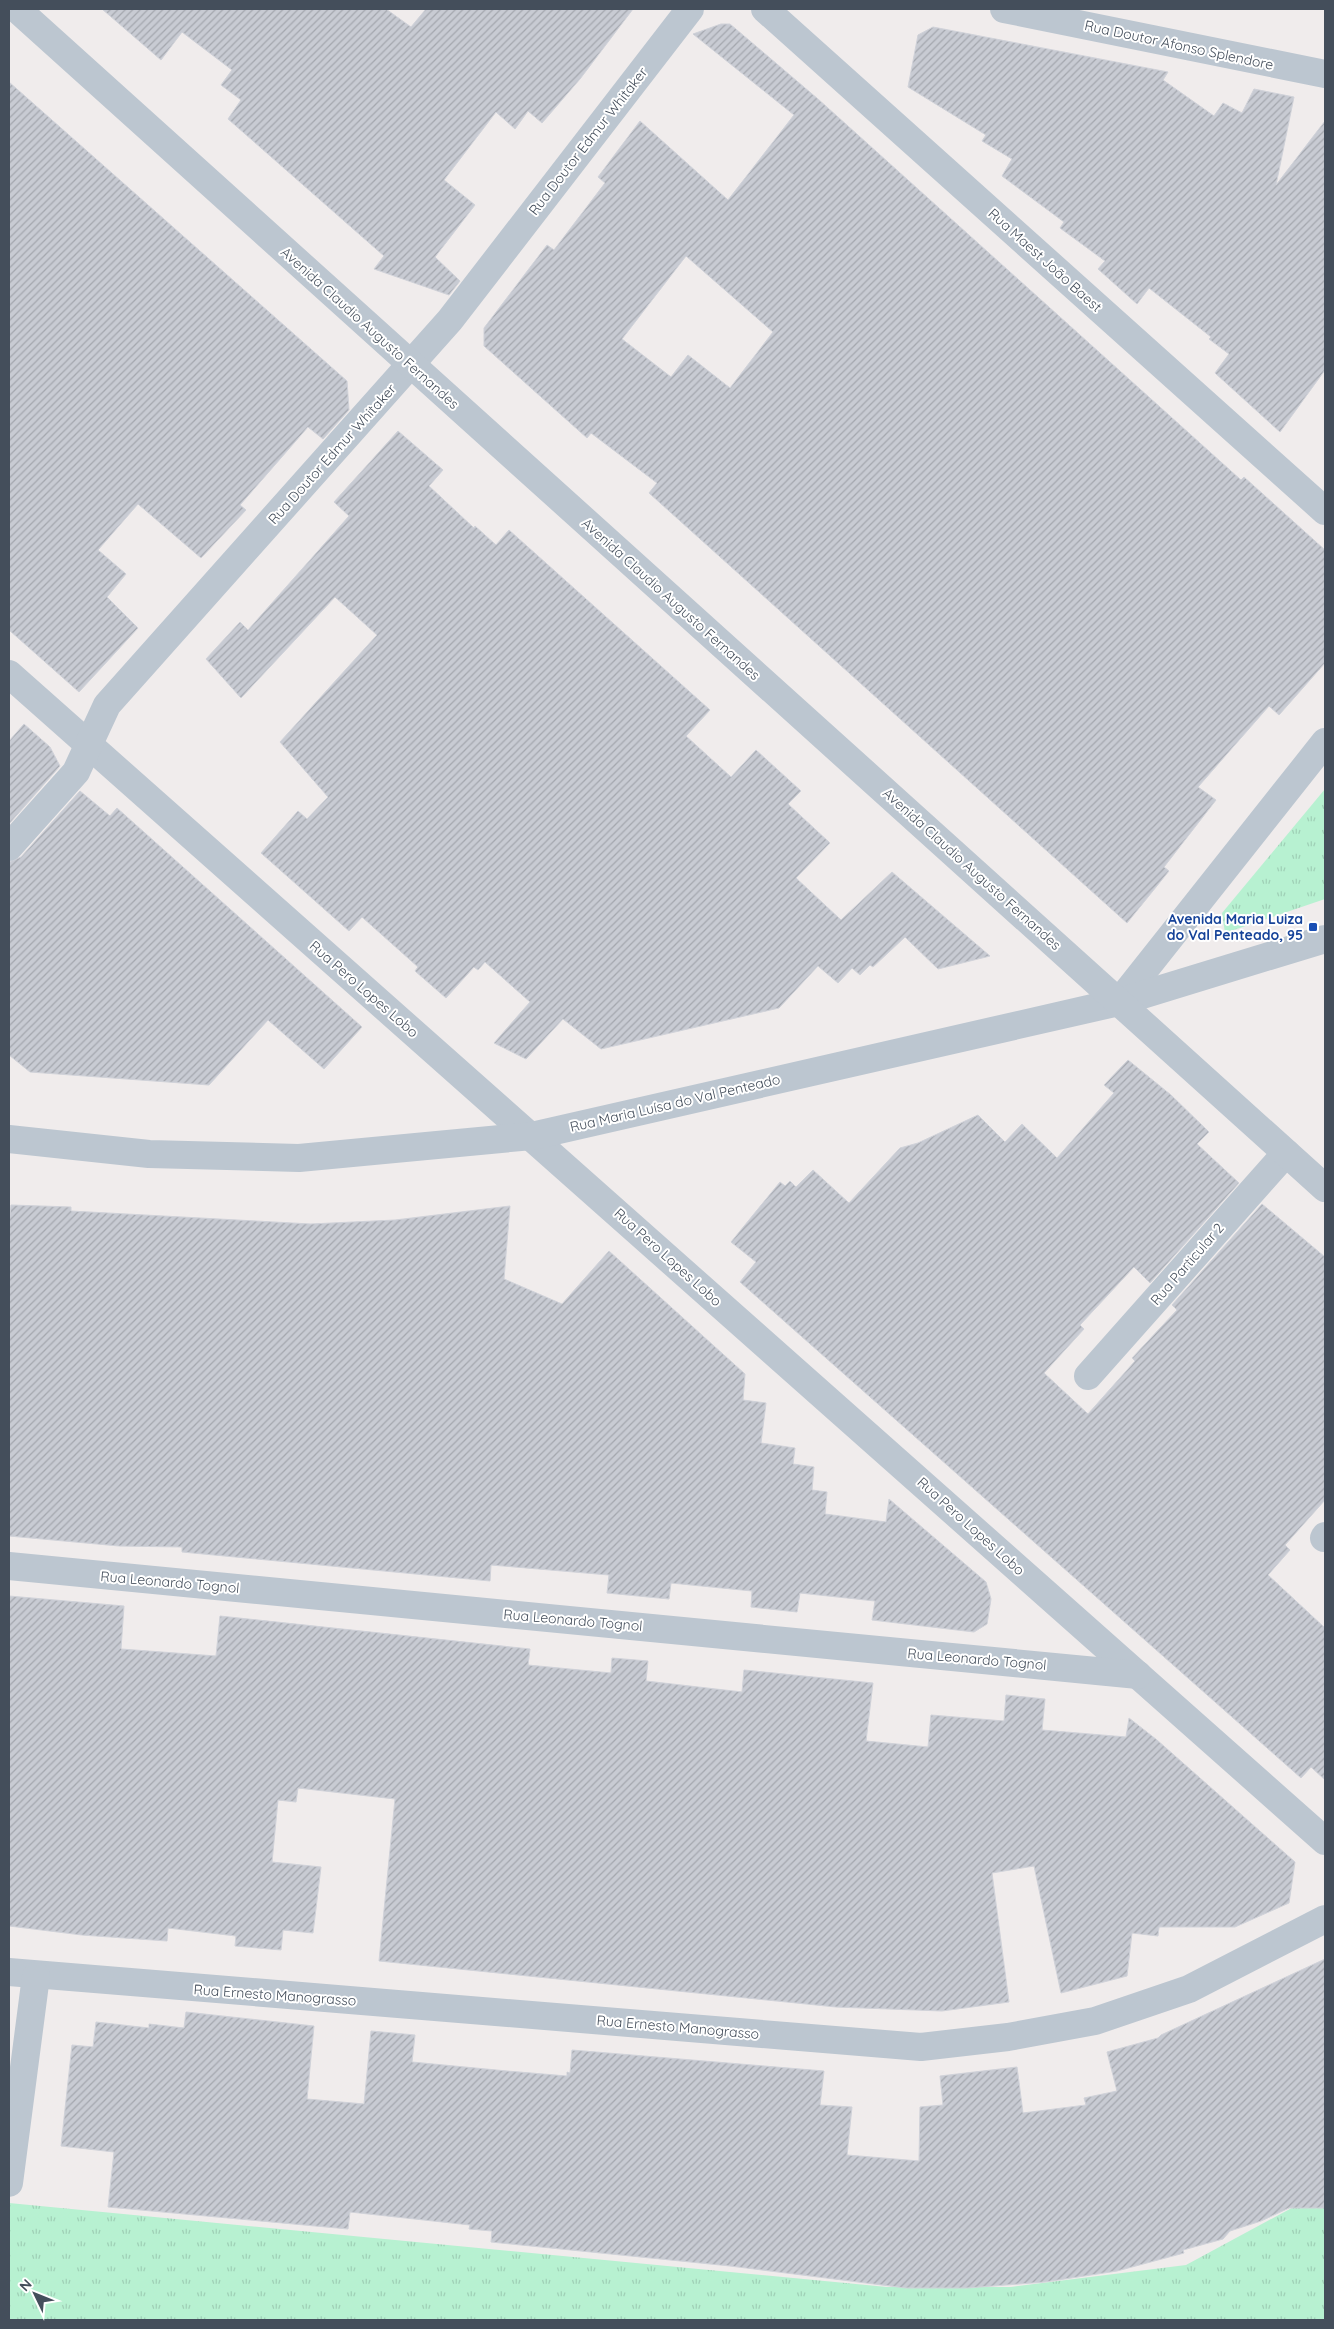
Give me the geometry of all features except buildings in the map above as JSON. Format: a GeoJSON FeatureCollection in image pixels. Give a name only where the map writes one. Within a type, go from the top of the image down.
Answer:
{"type":"FeatureCollection","features":[{"type":"Feature","properties":{"kind":"street","name":"Avenida Claudio Augusto Fernandes"},"geometry":{"type":"LineString","coordinates":[[17,9],[1325,1188]]}},
{"type":"Feature","properties":{"kind":"street","name":"Rua Doutor Edmur Whitaker"},"geometry":{"type":"LineString","coordinates":[[9,847],[76,772],[108,705],[450,320],[690,9]]}},
{"type":"Feature","properties":{"kind":"street","name":"Rua Maest João Baest"},"geometry":{"type":"LineString","coordinates":[[765,9],[1325,512]]}},
{"type":"Feature","properties":{"kind":"street","name":"Rua Doutor Afonso Splendore"},"geometry":{"type":"LineString","coordinates":[[1004,9],[1325,74]]}},
{"type":"Feature","properties":{"kind":"street","name":"Rua Pero Lopes Lobo"},"geometry":{"type":"LineString","coordinates":[[9,674],[1325,1841]]}},
{"type":"Feature","properties":{"kind":"street"},"geometry":{"type":"LineString","coordinates":[[1119,1002],[1325,742]]}},
{"type":"Feature","properties":{"kind":"street","name":"Rua Maria Luísa do Val Penteado"},"geometry":{"type":"LineString","coordinates":[[9,1139],[149,1154],[299,1158],[532,1136],[1119,1002],[1325,939]]}},
{"type":"Feature","properties":{"kind":"street","name":"Rua Particular 2"},"geometry":{"type":"LineString","coordinates":[[1088,1376],[1286,1153]]}},
{"type":"Feature","properties":{"kind":"street","name":"Rua Leonardo Tognol"},"geometry":{"type":"LineString","coordinates":[[9,1566],[1138,1674]]}},
{"type":"Feature","properties":{"kind":"street","name":"Rua Ernesto Manograsso"},"geometry":{"type":"LineString","coordinates":[[9,1972],[36,1976],[921,2047],[1008,2037],[1095,2021],[1189,1988],[1325,1919]]}},
{"type":"Feature","properties":{"kind":"street"},"geometry":{"type":"LineString","coordinates":[[9,2183],[36,1976]]}},
{"type":"Feature","properties":{"kind":"green space"},"geometry":{"type":"Polygon","coordinates":[[[1325,789],[1325,899],[1225,933],[1222,913],[1325,789]]]}},
{"type":"Feature","properties":{"kind":"green space"},"geometry":{"type":"Polygon","coordinates":[[[1325,2190],[1325,2320],[9,2320],[9,2203],[887,2287],[1011,2287],[1186,2265],[1325,2190]]]}},
{"type":"Feature","properties":{"kind":"place","name":"Avenida Maria Luiza do Val Penteado, 95"},"geometry":{"type":"Point","coordinates":[1313,927]}}]}
